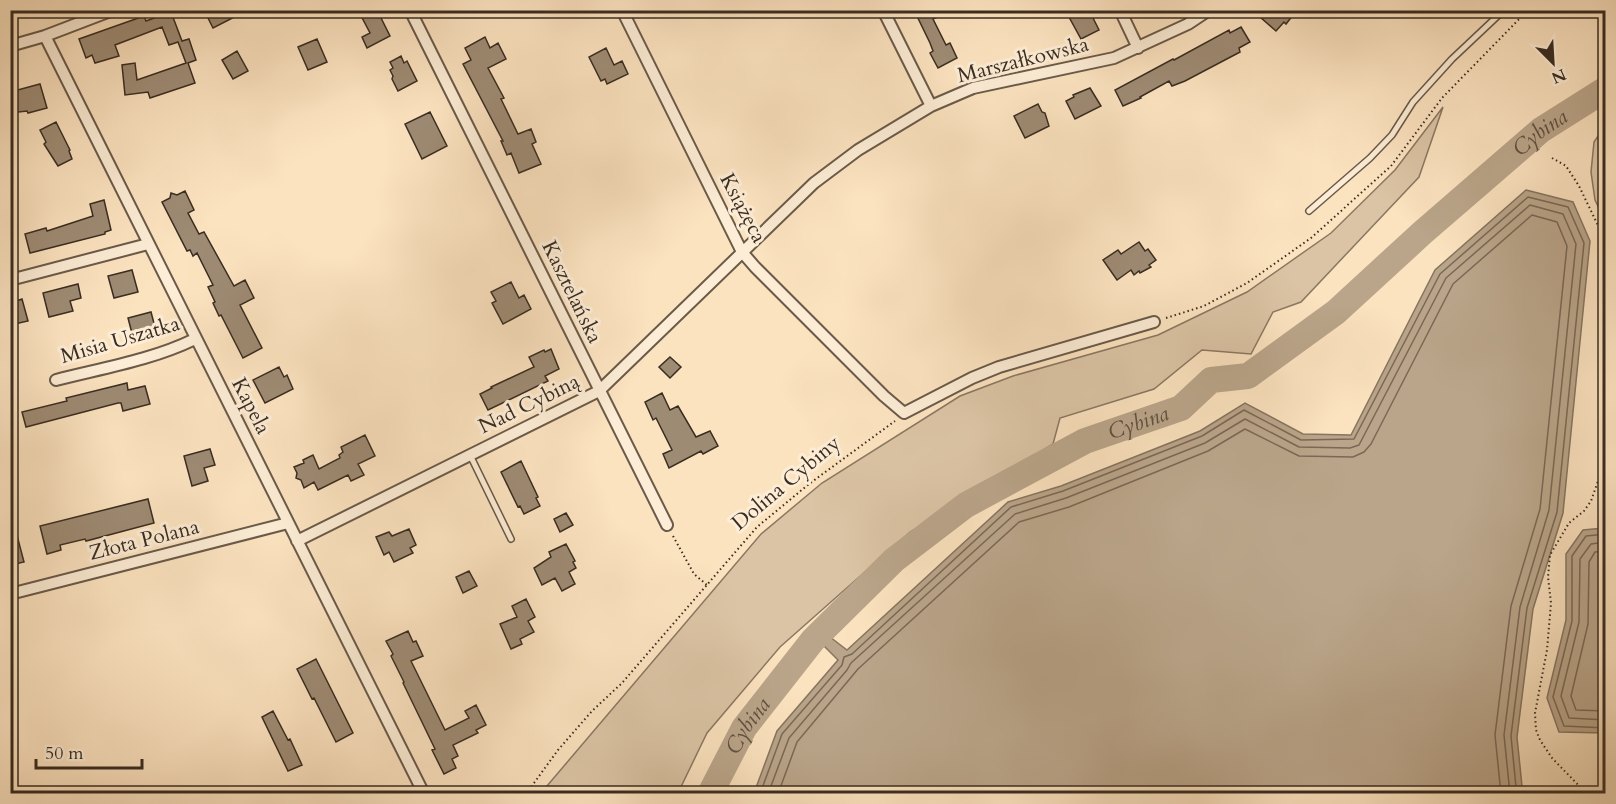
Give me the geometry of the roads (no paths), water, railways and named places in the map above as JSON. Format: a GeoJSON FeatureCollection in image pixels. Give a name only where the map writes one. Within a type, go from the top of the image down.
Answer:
{"type":"FeatureCollection","features":[{"type":"Feature","properties":{"kind":"street"},"geometry":{"type":"LineString","coordinates":[[10,46],[45,36],[112,10]]}},
{"type":"Feature","properties":{"kind":"street","name":"Kasztelańska"},"geometry":{"type":"LineString","coordinates":[[410,10],[667,525]]}},
{"type":"Feature","properties":{"kind":"street","name":"Książęca"},"geometry":{"type":"LineString","coordinates":[[622,10],[742,252],[884,396],[904,413],[972,378],[999,367],[1154,322]]}},
{"type":"Feature","properties":{"kind":"street"},"geometry":{"type":"LineString","coordinates":[[883,10],[931,106]]}},
{"type":"Feature","properties":{"kind":"street"},"geometry":{"type":"LineString","coordinates":[[1120,10],[1138,48]]}},
{"type":"Feature","properties":{"kind":"street","name":"Marszałkowska"},"geometry":{"type":"LineString","coordinates":[[742,252],[814,183],[858,150],[931,106],[973,88],[1114,58],[1188,24],[1209,10]]}},
{"type":"Feature","properties":{"kind":"street","name":"Kapela"},"geometry":{"type":"LineString","coordinates":[[45,36],[424,794]]}},
{"type":"Feature","properties":{"kind":"street"},"geometry":{"type":"LineString","coordinates":[[10,280],[148,244]]}},
{"type":"Feature","properties":{"kind":"street","name":"Nad Cybiną"},"geometry":{"type":"LineString","coordinates":[[297,541],[599,391],[742,252]]}},
{"type":"Feature","properties":{"kind":"street","name":"Misia Uszatka"},"geometry":{"type":"LineString","coordinates":[[56,380],[147,357],[179,347],[195,339]]}},
{"type":"Feature","properties":{"kind":"street","name":"Złota Polana"},"geometry":{"type":"LineString","coordinates":[[10,594],[288,523]]}},
{"type":"Feature","properties":{"kind":"lane"},"geometry":{"type":"LineString","coordinates":[[1309,211],[1370,158],[1392,135],[1413,102],[1452,60],[1504,10]]}},
{"type":"Feature","properties":{"kind":"lane"},"geometry":{"type":"LineString","coordinates":[[470,455],[511,539]]}},
{"type":"Feature","properties":{"kind":"water"},"geometry":{"type":"Polygon","coordinates":[[[1526,190],[1573,202],[1590,241],[1563,513],[1533,609],[1517,737],[1522,786],[1528,793],[754,793],[777,731],[838,660],[823,645],[830,637],[847,650],[1008,502],[1061,486],[1200,431],[1245,403],[1303,434],[1351,435],[1435,270],[1526,190]]]}},
{"type":"Feature","properties":{"kind":"water"},"geometry":{"type":"Polygon","coordinates":[[[1604,528],[1606,531],[1605,733],[1559,732],[1547,698],[1566,620],[1566,554],[1583,530],[1604,528]]]}},
{"type":"Feature","properties":{"kind":"waterway","name":"Cybina"},"geometry":{"type":"LineString","coordinates":[[710,794],[744,728],[813,640],[894,560],[966,505],[1085,441],[1181,408],[1211,380],[1248,376],[1336,312],[1422,233],[1541,130],[1606,89]]}}]}
